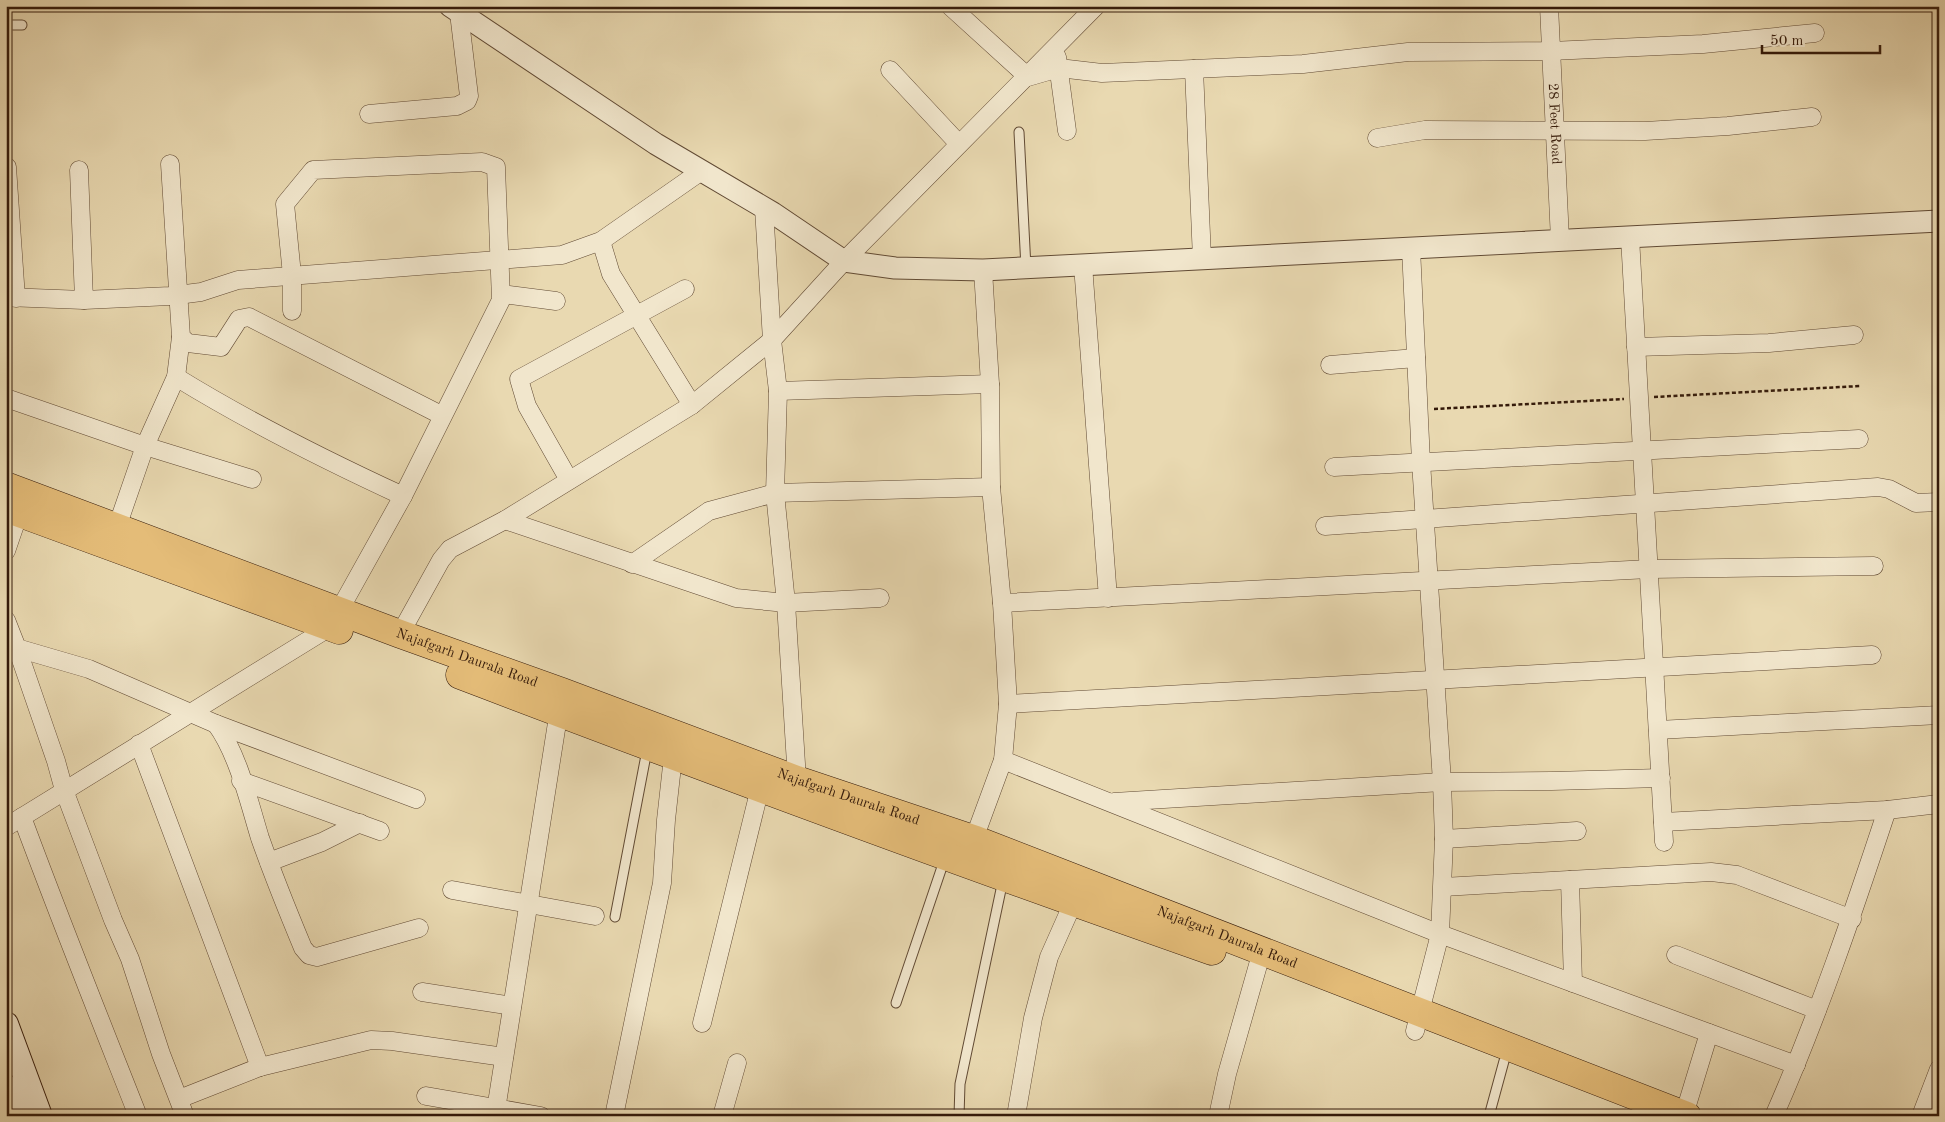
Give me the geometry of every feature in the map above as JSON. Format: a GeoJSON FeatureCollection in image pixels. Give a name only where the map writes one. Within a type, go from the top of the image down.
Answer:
{"type":"FeatureCollection","features":[{"type":"Feature","properties":{"kind":"main road","name":"Najafgarh Daurala Road"},"geometry":{"type":"LineString","coordinates":[[6,486],[118,528],[334,618],[400,634],[560,702],[648,747],[674,757],[1073,903],[1260,958]]}},
{"type":"Feature","properties":{"kind":"main road","name":"Najafgarh Daurala Road"},"geometry":{"type":"LineString","coordinates":[[13,511],[334,618],[560,702],[976,840],[1418,1022],[1504,1061],[1646,1116]]}},
{"type":"Feature","properties":{"kind":"main road","name":"Najafgarh Daurala Road"},"geometry":{"type":"LineString","coordinates":[[1418,1022],[1686,1115]]}},
{"type":"Feature","properties":{"kind":"main road"},"geometry":{"type":"LineString","coordinates":[[6,1024],[40,1116]]}},
{"type":"Feature","properties":{"kind":"main road"},"geometry":{"type":"LineString","coordinates":[[6,1087],[17,1116]]}},
{"type":"Feature","properties":{"kind":"street"},"geometry":{"type":"LineString","coordinates":[[950,6],[1028,77]]}},
{"type":"Feature","properties":{"kind":"street"},"geometry":{"type":"LineString","coordinates":[[400,634],[441,560],[450,549],[505,520],[692,405],[772,340],[844,261],[1028,77],[1096,6]]}},
{"type":"Feature","properties":{"kind":"street","name":"28 Feet Road"},"geometry":{"type":"LineString","coordinates":[[1548,6],[1560,240]]}},
{"type":"Feature","properties":{"kind":"street"},"geometry":{"type":"LineString","coordinates":[[369,114],[457,106],[467,101],[469,96],[457,8]]}},
{"type":"Feature","properties":{"kind":"street"},"geometry":{"type":"LineString","coordinates":[[457,8],[700,172],[764,208],[844,261],[894,268],[983,270],[1939,221]]}},
{"type":"Feature","properties":{"kind":"street"},"geometry":{"type":"LineString","coordinates":[[1028,77],[1059,68],[1102,73],[1194,69],[1302,64],[1408,52],[1551,51],[1704,44],[1815,33]]}},
{"type":"Feature","properties":{"kind":"street"},"geometry":{"type":"LineString","coordinates":[[1055,49],[1067,131]]}},
{"type":"Feature","properties":{"kind":"street"},"geometry":{"type":"LineString","coordinates":[[1194,69],[1202,259]]}},
{"type":"Feature","properties":{"kind":"street"},"geometry":{"type":"LineString","coordinates":[[890,70],[959,144]]}},
{"type":"Feature","properties":{"kind":"street"},"geometry":{"type":"LineString","coordinates":[[1377,138],[1425,130],[1654,130],[1728,126],[1812,117]]}},
{"type":"Feature","properties":{"kind":"street"},"geometry":{"type":"LineString","coordinates":[[6,827],[192,713],[334,618],[403,496],[441,415],[495,314],[502,294],[498,260],[498,175],[496,167],[482,162],[313,170],[284,204],[292,275],[292,311]]}},
{"type":"Feature","properties":{"kind":"street"},"geometry":{"type":"LineString","coordinates":[[118,528],[145,446],[176,377],[181,336],[170,164]]}},
{"type":"Feature","properties":{"kind":"street"},"geometry":{"type":"LineString","coordinates":[[7,167],[11,297],[84,300],[201,292],[238,280],[562,255],[601,241],[700,172]]}},
{"type":"Feature","properties":{"kind":"street"},"geometry":{"type":"LineString","coordinates":[[79,170],[84,300]]}},
{"type":"Feature","properties":{"kind":"street"},"geometry":{"type":"LineString","coordinates":[[764,208],[772,340],[778,391],[775,493],[786,603],[797,780]]}},
{"type":"Feature","properties":{"kind":"street"},"geometry":{"type":"LineString","coordinates":[[1630,237],[1664,842]]}},
{"type":"Feature","properties":{"kind":"street"},"geometry":{"type":"LineString","coordinates":[[601,241],[611,274],[692,405]]}},
{"type":"Feature","properties":{"kind":"street"},"geometry":{"type":"LineString","coordinates":[[1411,248],[1421,462],[1444,839],[1440,934],[1418,1022]]}},
{"type":"Feature","properties":{"kind":"street"},"geometry":{"type":"LineString","coordinates":[[1084,265],[1108,598]]}},
{"type":"Feature","properties":{"kind":"street"},"geometry":{"type":"LineString","coordinates":[[954,859],[976,840],[1003,760],[1008,704],[1002,603],[991,487],[990,384],[983,270]]}},
{"type":"Feature","properties":{"kind":"street"},"geometry":{"type":"LineString","coordinates":[[569,480],[527,406],[519,379],[685,289]]}},
{"type":"Feature","properties":{"kind":"street"},"geometry":{"type":"LineString","coordinates":[[502,294],[556,301]]}},
{"type":"Feature","properties":{"kind":"street"},"geometry":{"type":"LineString","coordinates":[[181,336],[188,343],[221,347],[239,319],[249,317],[441,415]]}},
{"type":"Feature","properties":{"kind":"street"},"geometry":{"type":"LineString","coordinates":[[1636,347],[1769,343],[1854,335]]}},
{"type":"Feature","properties":{"kind":"street"},"geometry":{"type":"LineString","coordinates":[[1330,365],[1416,358]]}},
{"type":"Feature","properties":{"kind":"street"},"geometry":{"type":"LineString","coordinates":[[176,377],[247,420],[324,460],[403,496]]}},
{"type":"Feature","properties":{"kind":"street"},"geometry":{"type":"LineString","coordinates":[[778,391],[990,384]]}},
{"type":"Feature","properties":{"kind":"street"},"geometry":{"type":"LineString","coordinates":[[6,398],[145,446],[252,479]]}},
{"type":"Feature","properties":{"kind":"street"},"geometry":{"type":"LineString","coordinates":[[1334,467],[1859,439]]}},
{"type":"Feature","properties":{"kind":"street"},"geometry":{"type":"LineString","coordinates":[[632,564],[709,511],[775,493],[991,487]]}},
{"type":"Feature","properties":{"kind":"street"},"geometry":{"type":"LineString","coordinates":[[1325,526],[1878,487],[1889,489],[1906,500],[1916,503],[1939,502]]}},
{"type":"Feature","properties":{"kind":"street"},"geometry":{"type":"LineString","coordinates":[[6,551],[13,511]]}},
{"type":"Feature","properties":{"kind":"street"},"geometry":{"type":"LineString","coordinates":[[505,520],[736,598],[786,603],[880,598]]}},
{"type":"Feature","properties":{"kind":"street"},"geometry":{"type":"LineString","coordinates":[[1002,603],[1649,569],[1874,566]]}},
{"type":"Feature","properties":{"kind":"street"},"geometry":{"type":"LineString","coordinates":[[6,620],[56,761],[64,790],[113,920],[130,959],[161,1054],[185,1116]]}},
{"type":"Feature","properties":{"kind":"street"},"geometry":{"type":"LineString","coordinates":[[17,648],[89,669],[216,724],[416,799]]}},
{"type":"Feature","properties":{"kind":"street"},"geometry":{"type":"LineString","coordinates":[[1008,704],[1872,655]]}},
{"type":"Feature","properties":{"kind":"street"},"geometry":{"type":"LineString","coordinates":[[495,1112],[560,702]]}},
{"type":"Feature","properties":{"kind":"street"},"geometry":{"type":"LineString","coordinates":[[1658,730],[1939,715]]}},
{"type":"Feature","properties":{"kind":"street"},"geometry":{"type":"LineString","coordinates":[[216,724],[225,738],[269,862],[303,948],[309,955],[317,957],[419,928]]}},
{"type":"Feature","properties":{"kind":"street"},"geometry":{"type":"LineString","coordinates":[[139,744],[260,1068]]}},
{"type":"Feature","properties":{"kind":"street"},"geometry":{"type":"LineString","coordinates":[[614,1116],[662,883],[666,820],[674,757]]}},
{"type":"Feature","properties":{"kind":"street"},"geometry":{"type":"LineString","coordinates":[[1003,760],[1440,934],[1796,1065]]}},
{"type":"Feature","properties":{"kind":"street"},"geometry":{"type":"LineString","coordinates":[[1108,803],[1442,782],[1552,782],[1660,778]]}},
{"type":"Feature","properties":{"kind":"street"},"geometry":{"type":"LineString","coordinates":[[241,781],[380,831]]}},
{"type":"Feature","properties":{"kind":"street"},"geometry":{"type":"LineString","coordinates":[[702,1023],[760,788]]}},
{"type":"Feature","properties":{"kind":"street"},"geometry":{"type":"LineString","coordinates":[[1663,822],[1887,810],[1939,804]]}},
{"type":"Feature","properties":{"kind":"street"},"geometry":{"type":"LineString","coordinates":[[1774,1116],[1796,1065],[1852,919],[1887,810]]}},
{"type":"Feature","properties":{"kind":"street"},"geometry":{"type":"LineString","coordinates":[[22,817],[78,960],[106,1040],[138,1116]]}},
{"type":"Feature","properties":{"kind":"street"},"geometry":{"type":"LineString","coordinates":[[269,862],[322,842],[360,823]]}},
{"type":"Feature","properties":{"kind":"street"},"geometry":{"type":"LineString","coordinates":[[1444,839],[1577,831]]}},
{"type":"Feature","properties":{"kind":"street"},"geometry":{"type":"LineString","coordinates":[[1443,887],[1711,872],[1737,875],[1852,919]]}},
{"type":"Feature","properties":{"kind":"street"},"geometry":{"type":"LineString","coordinates":[[1570,880],[1573,983]]}},
{"type":"Feature","properties":{"kind":"street"},"geometry":{"type":"LineString","coordinates":[[452,890],[595,916]]}},
{"type":"Feature","properties":{"kind":"street"},"geometry":{"type":"LineString","coordinates":[[1016,1116],[1033,1018],[1049,957],[1073,903]]}},
{"type":"Feature","properties":{"kind":"street"},"geometry":{"type":"LineString","coordinates":[[1676,955],[1817,1010]]}},
{"type":"Feature","properties":{"kind":"street"},"geometry":{"type":"LineString","coordinates":[[1218,1116],[1260,958]]}},
{"type":"Feature","properties":{"kind":"street"},"geometry":{"type":"LineString","coordinates":[[422,992],[512,1006]]}},
{"type":"Feature","properties":{"kind":"street"},"geometry":{"type":"LineString","coordinates":[[1686,1115],[1709,1033]]}},
{"type":"Feature","properties":{"kind":"street"},"geometry":{"type":"LineString","coordinates":[[178,1099],[260,1068],[371,1040],[392,1040],[504,1057]]}},
{"type":"Feature","properties":{"kind":"street"},"geometry":{"type":"LineString","coordinates":[[722,1116],[737,1063]]}},
{"type":"Feature","properties":{"kind":"street"},"geometry":{"type":"LineString","coordinates":[[1920,1116],[1939,1069]]}},
{"type":"Feature","properties":{"kind":"street"},"geometry":{"type":"LineString","coordinates":[[426,1096],[495,1112],[541,1116]]}},
{"type":"Feature","properties":{"kind":"lane"},"geometry":{"type":"LineString","coordinates":[[6,25],[22,25]]}},
{"type":"Feature","properties":{"kind":"lane"},"geometry":{"type":"LineString","coordinates":[[1018,132],[1026,268]]}},
{"type":"Feature","properties":{"kind":"lane"},"geometry":{"type":"LineString","coordinates":[[615,917],[648,747]]}},
{"type":"Feature","properties":{"kind":"lane"},"geometry":{"type":"LineString","coordinates":[[896,1002],[954,859]]}},
{"type":"Feature","properties":{"kind":"lane"},"geometry":{"type":"LineString","coordinates":[[959,1116],[960,1084],[1004,878]]}},
{"type":"Feature","properties":{"kind":"lane"},"geometry":{"type":"LineString","coordinates":[[1490,1116],[1504,1061]]}}]}
